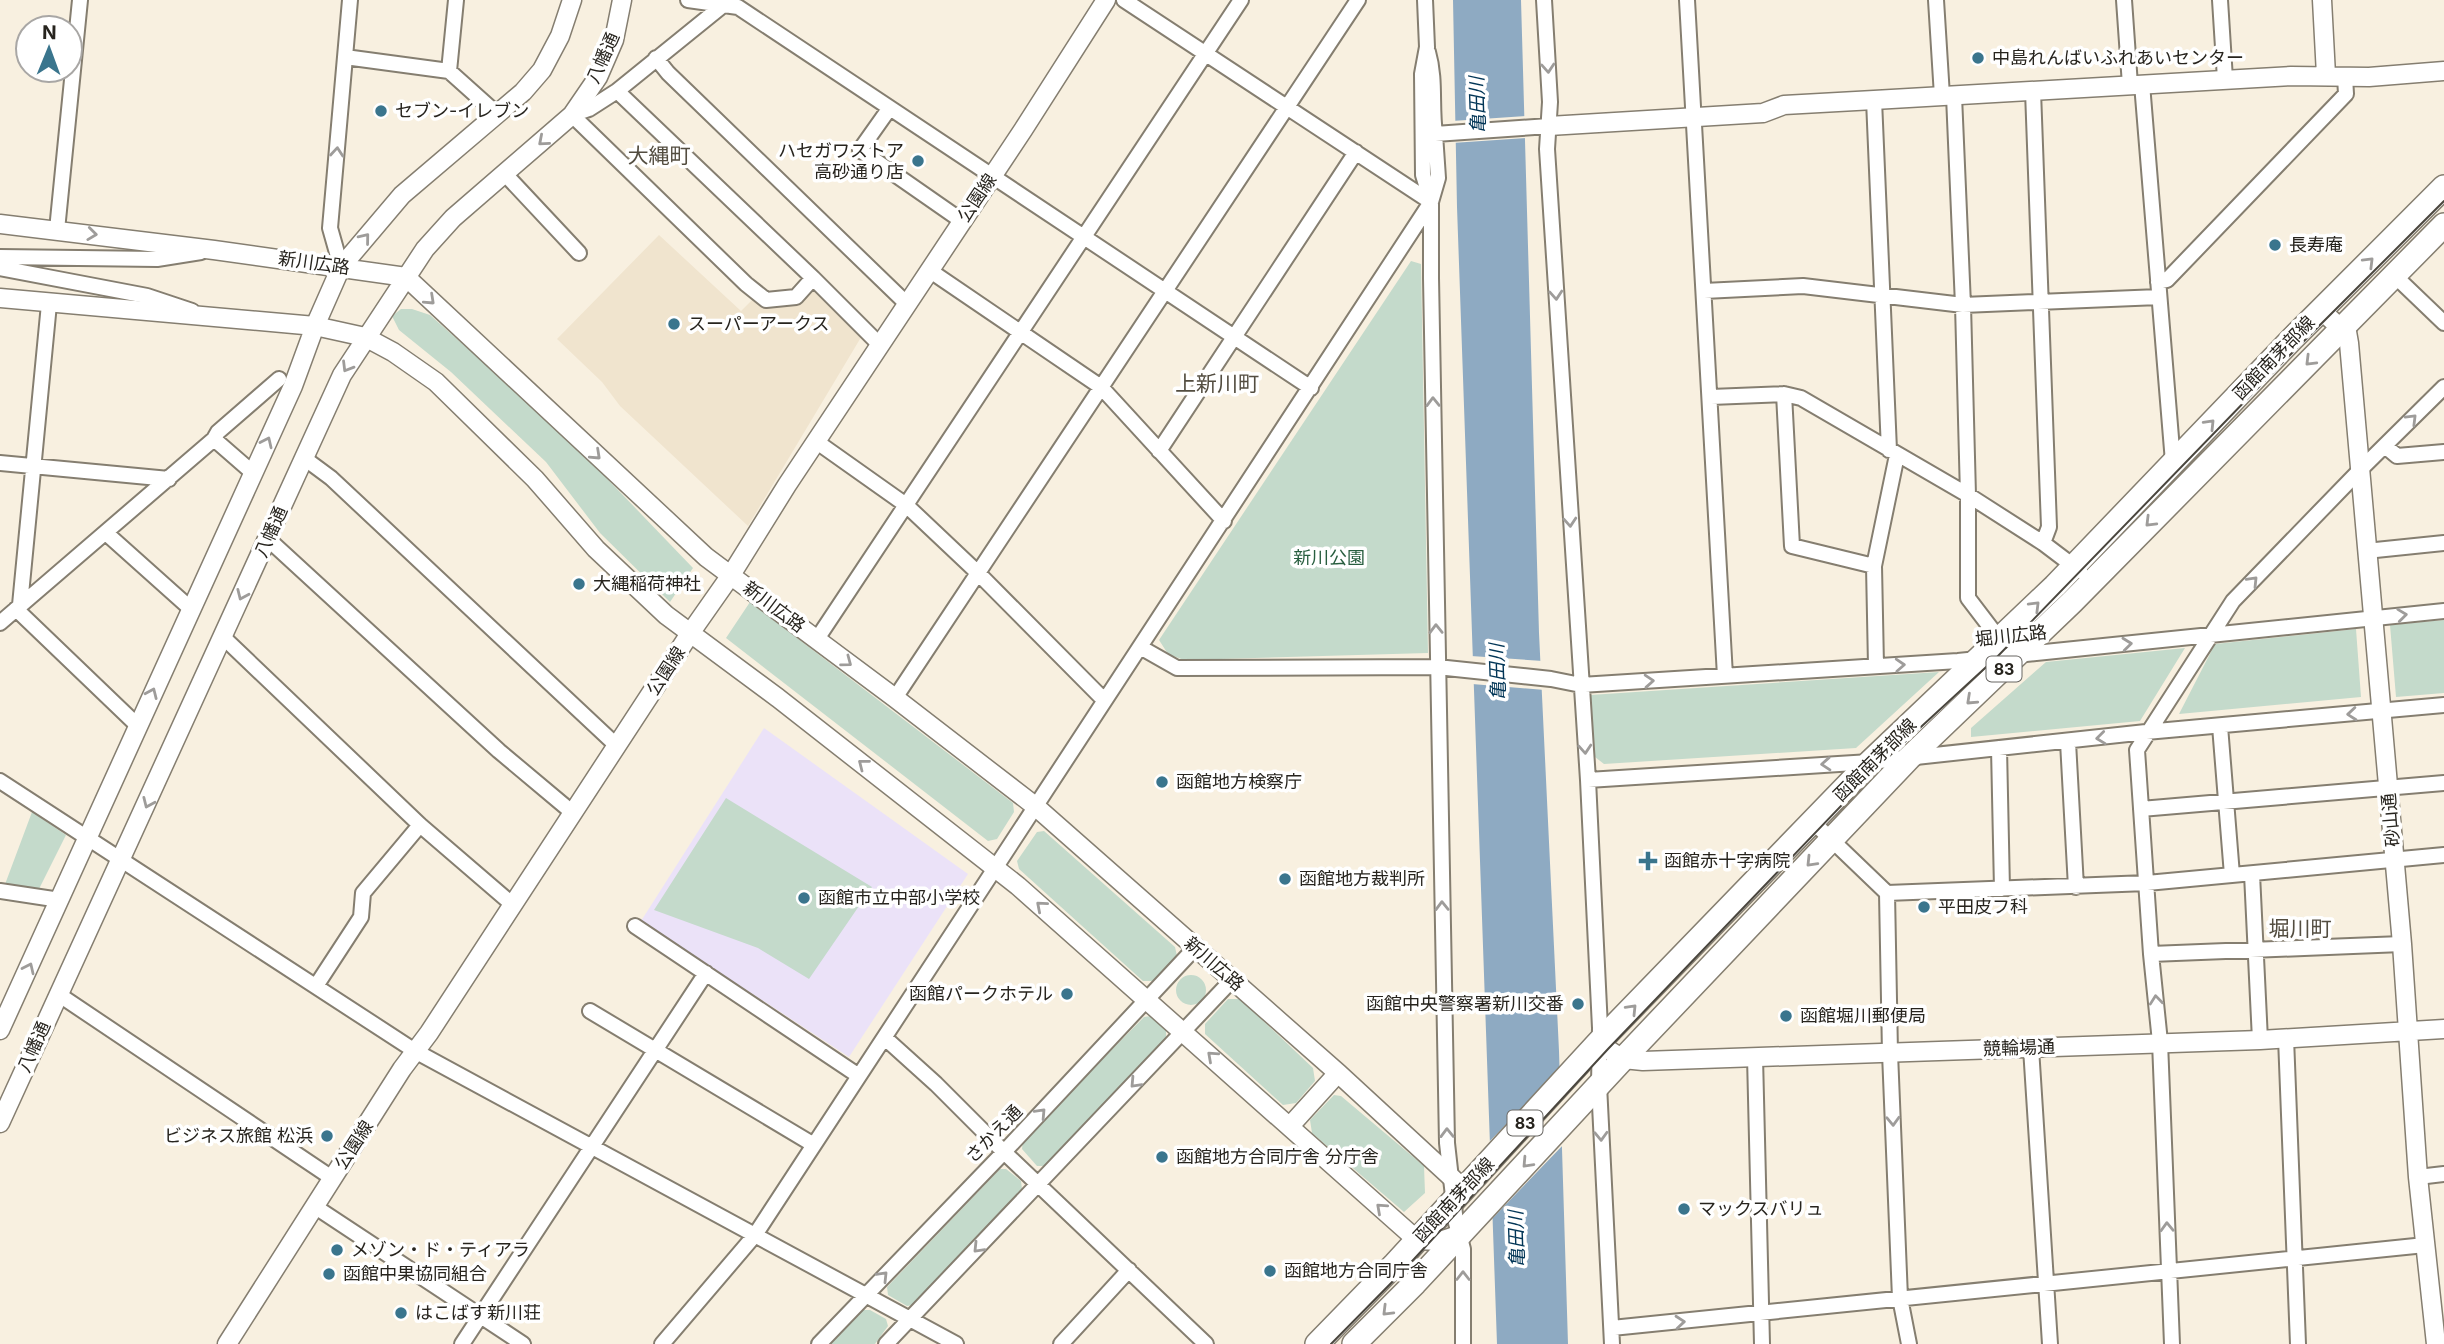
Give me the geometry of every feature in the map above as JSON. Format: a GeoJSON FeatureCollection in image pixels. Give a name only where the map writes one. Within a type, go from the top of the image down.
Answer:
{"type":"FeatureCollection","features":[{"type":"Feature","properties":{"kind":"main road","name":"函館南茅部線"},"geometry":{"type":"LineString","coordinates":[[1317,1344],[1417,1240],[1456,1188],[1482,1170],[1598,1043],[1870,762],[1983,657],[2074,566],[2320,310],[2444,187]]}},
{"type":"Feature","properties":{"kind":"main road","name":"83"},"geometry":{"type":"LineString","coordinates":[[1599,1085],[1909,758],[2020,654],[2444,225]]}},
{"type":"Feature","properties":{"kind":"main road","name":"函館南茅部線"},"geometry":{"type":"LineString","coordinates":[[1354,1344],[1461,1234],[1599,1085]]}},
{"type":"Feature","properties":{"kind":"street"},"geometry":{"type":"LineString","coordinates":[[57,230],[80,0]]}},
{"type":"Feature","properties":{"kind":"street"},"geometry":{"type":"LineString","coordinates":[[341,267],[330,228],[350,0]]}},
{"type":"Feature","properties":{"kind":"street"},"geometry":{"type":"LineString","coordinates":[[449,71],[456,0]]}},
{"type":"Feature","properties":{"kind":"street"},"geometry":{"type":"LineString","coordinates":[[0,1030],[293,386],[314,326],[341,267],[402,195],[523,92],[542,70],[561,36],[572,0]]}},
{"type":"Feature","properties":{"kind":"street","name":"八幡通"},"geometry":{"type":"LineString","coordinates":[[0,1123],[342,375],[425,249],[453,218],[572,115],[597,76],[614,40],[622,0]]}},
{"type":"Feature","properties":{"kind":"street"},"geometry":{"type":"LineString","coordinates":[[688,0],[726,2],[738,7],[1164,293],[1311,388]]}},
{"type":"Feature","properties":{"kind":"street","name":"公園線"},"geometry":{"type":"LineString","coordinates":[[227,1344],[415,1051],[731,575],[1106,0]]}},
{"type":"Feature","properties":{"kind":"street"},"geometry":{"type":"LineString","coordinates":[[1124,0],[1431,202]]}},
{"type":"Feature","properties":{"kind":"street"},"geometry":{"type":"LineString","coordinates":[[817,639],[1241,0]]}},
{"type":"Feature","properties":{"kind":"street"},"geometry":{"type":"LineString","coordinates":[[895,698],[1358,0]]}},
{"type":"Feature","properties":{"kind":"street"},"geometry":{"type":"LineString","coordinates":[[662,1344],[755,1235],[1431,202],[1438,178],[1442,133],[1433,108],[1434,73],[1427,47],[1425,0]]}},
{"type":"Feature","properties":{"kind":"street"},"geometry":{"type":"LineString","coordinates":[[1544,0],[1550,102],[1547,149],[1588,780],[1612,1344]]}},
{"type":"Feature","properties":{"kind":"street"},"geometry":{"type":"LineString","coordinates":[[1687,0],[1725,676]]}},
{"type":"Feature","properties":{"kind":"street"},"geometry":{"type":"LineString","coordinates":[[1936,0],[1948,96],[1963,304],[1968,598],[2000,640]]}},
{"type":"Feature","properties":{"kind":"street"},"geometry":{"type":"LineString","coordinates":[[2124,0],[2158,282],[2173,462]]}},
{"type":"Feature","properties":{"kind":"street"},"geometry":{"type":"LineString","coordinates":[[2220,0],[2225,79]]}},
{"type":"Feature","properties":{"kind":"street"},"geometry":{"type":"LineString","coordinates":[[2322,0],[2326,75]]}},
{"type":"Feature","properties":{"kind":"street"},"geometry":{"type":"LineString","coordinates":[[726,2],[617,91],[589,109],[572,115],[766,300],[796,297],[813,278]]}},
{"type":"Feature","properties":{"kind":"street"},"geometry":{"type":"LineString","coordinates":[[1427,47],[1422,74],[1423,175],[1431,202],[1437,667],[1456,1223],[1463,1249],[1463,1344]]}},
{"type":"Feature","properties":{"kind":"street"},"geometry":{"type":"LineString","coordinates":[[345,57],[449,71],[497,114]]}},
{"type":"Feature","properties":{"kind":"street"},"geometry":{"type":"LineString","coordinates":[[656,58],[668,73],[907,304]]}},
{"type":"Feature","properties":{"kind":"street"},"geometry":{"type":"LineString","coordinates":[[1442,133],[1763,113],[1784,105],[2225,79],[2326,75],[2345,77],[2444,71]]}},
{"type":"Feature","properties":{"kind":"street"},"geometry":{"type":"LineString","coordinates":[[2158,282],[2166,280],[2346,94],[2345,77]]}},
{"type":"Feature","properties":{"kind":"street"},"geometry":{"type":"LineString","coordinates":[[2033,90],[2049,527],[2043,543]]}},
{"type":"Feature","properties":{"kind":"street"},"geometry":{"type":"LineString","coordinates":[[617,91],[880,345]]}},
{"type":"Feature","properties":{"kind":"street"},"geometry":{"type":"LineString","coordinates":[[1874,100],[1892,452],[1874,566],[1876,666]]}},
{"type":"Feature","properties":{"kind":"street"},"geometry":{"type":"LineString","coordinates":[[889,109],[860,150],[962,221]]}},
{"type":"Feature","properties":{"kind":"street"},"geometry":{"type":"LineString","coordinates":[[1159,450],[1356,152]]}},
{"type":"Feature","properties":{"kind":"street"},"geometry":{"type":"LineString","coordinates":[[505,174],[579,253]]}},
{"type":"Feature","properties":{"kind":"street","name":"新川広路"},"geometry":{"type":"LineString","coordinates":[[0,224],[406,276],[706,558],[817,639],[1035,806],[1338,1073],[1456,1188]]}},
{"type":"Feature","properties":{"kind":"street"},"geometry":{"type":"LineString","coordinates":[[0,257],[157,259],[214,250]]}},
{"type":"Feature","properties":{"kind":"street"},"geometry":{"type":"LineString","coordinates":[[0,268],[147,296],[206,316]]}},
{"type":"Feature","properties":{"kind":"street"},"geometry":{"type":"LineString","coordinates":[[929,270],[1101,387],[1224,521]]}},
{"type":"Feature","properties":{"kind":"street"},"geometry":{"type":"LineString","coordinates":[[2395,276],[2444,323]]}},
{"type":"Feature","properties":{"kind":"street"},"geometry":{"type":"LineString","coordinates":[[1704,291],[1803,286],[1963,304],[2159,297]]}},
{"type":"Feature","properties":{"kind":"street"},"geometry":{"type":"LineString","coordinates":[[0,298],[314,326],[365,337],[393,352],[436,382],[535,479],[596,549],[666,615],[996,868],[1148,999],[1417,1240],[1440,1241],[1461,1234]]}},
{"type":"Feature","properties":{"kind":"street"},"geometry":{"type":"LineString","coordinates":[[18,607],[50,304]]}},
{"type":"Feature","properties":{"kind":"street"},"geometry":{"type":"LineString","coordinates":[[2320,310],[2334,323],[2346,326]]}},
{"type":"Feature","properties":{"kind":"street","name":"砂山通"},"geometry":{"type":"LineString","coordinates":[[2346,326],[2402,944],[2418,1177],[2426,1245],[2438,1302],[2436,1344]]}},
{"type":"Feature","properties":{"kind":"street"},"geometry":{"type":"LineString","coordinates":[[0,623],[169,479],[279,379]]}},
{"type":"Feature","properties":{"kind":"street"},"geometry":{"type":"LineString","coordinates":[[2172,1344],[2160,1042],[2137,750],[2146,732],[2233,601],[2444,387]]}},
{"type":"Feature","properties":{"kind":"street"},"geometry":{"type":"LineString","coordinates":[[1711,397],[1784,394],[1801,397],[1968,495],[2043,543],[2093,580]]}},
{"type":"Feature","properties":{"kind":"street"},"geometry":{"type":"LineString","coordinates":[[1784,394],[1792,546],[1874,566]]}},
{"type":"Feature","properties":{"kind":"street"},"geometry":{"type":"LineString","coordinates":[[214,439],[253,472]]}},
{"type":"Feature","properties":{"kind":"street"},"geometry":{"type":"LineString","coordinates":[[817,442],[906,505],[1104,700]]}},
{"type":"Feature","properties":{"kind":"street"},"geometry":{"type":"LineString","coordinates":[[2385,446],[2397,456],[2444,452]]}},
{"type":"Feature","properties":{"kind":"street"},"geometry":{"type":"LineString","coordinates":[[304,458],[331,478],[617,746]]}},
{"type":"Feature","properties":{"kind":"street"},"geometry":{"type":"LineString","coordinates":[[0,463],[169,479]]}},
{"type":"Feature","properties":{"kind":"street"},"geometry":{"type":"LineString","coordinates":[[106,533],[191,609]]}},
{"type":"Feature","properties":{"kind":"street"},"geometry":{"type":"LineString","coordinates":[[268,538],[499,751],[573,813]]}},
{"type":"Feature","properties":{"kind":"street"},"geometry":{"type":"LineString","coordinates":[[2367,551],[2444,543]]}},
{"type":"Feature","properties":{"kind":"street"},"geometry":{"type":"LineString","coordinates":[[18,607],[138,726]]}},
{"type":"Feature","properties":{"kind":"street","name":"堀川広路"},"geometry":{"type":"LineString","coordinates":[[1140,647],[1177,668],[1437,667],[1550,679],[1581,685],[1958,661],[2444,611]]}},
{"type":"Feature","properties":{"kind":"street"},"geometry":{"type":"LineString","coordinates":[[223,637],[420,825],[513,905]]}},
{"type":"Feature","properties":{"kind":"street"},"geometry":{"type":"LineString","coordinates":[[1588,780],[1870,762],[2146,732],[2444,705]]}},
{"type":"Feature","properties":{"kind":"street"},"geometry":{"type":"LineString","coordinates":[[2220,726],[2232,875]]}},
{"type":"Feature","properties":{"kind":"street"},"geometry":{"type":"LineString","coordinates":[[2068,742],[2076,887]]}},
{"type":"Feature","properties":{"kind":"street"},"geometry":{"type":"LineString","coordinates":[[1999,748],[2002,889]]}},
{"type":"Feature","properties":{"kind":"street"},"geometry":{"type":"LineString","coordinates":[[0,781],[415,1051],[956,1344]]}},
{"type":"Feature","properties":{"kind":"street"},"geometry":{"type":"LineString","coordinates":[[2141,809],[2444,783]]}},
{"type":"Feature","properties":{"kind":"street"},"geometry":{"type":"LineString","coordinates":[[1813,822],[1887,893],[1890,1053],[1900,1298],[1909,1344]]}},
{"type":"Feature","properties":{"kind":"street"},"geometry":{"type":"LineString","coordinates":[[316,986],[361,917],[363,893],[420,825]]}},
{"type":"Feature","properties":{"kind":"street"},"geometry":{"type":"LineString","coordinates":[[1887,893],[2147,883],[2444,855]]}},
{"type":"Feature","properties":{"kind":"street"},"geometry":{"type":"LineString","coordinates":[[2252,874],[2260,1040]]}},
{"type":"Feature","properties":{"kind":"street"},"geometry":{"type":"LineString","coordinates":[[0,891],[60,900]]}},
{"type":"Feature","properties":{"kind":"street"},"geometry":{"type":"LineString","coordinates":[[635,926],[859,1076]]}},
{"type":"Feature","properties":{"kind":"street"},"geometry":{"type":"LineString","coordinates":[[2151,954],[2402,944]]}},
{"type":"Feature","properties":{"kind":"street","name":"さかえ通"},"geometry":{"type":"LineString","coordinates":[[819,1344],[1195,948]]}},
{"type":"Feature","properties":{"kind":"street"},"geometry":{"type":"LineString","coordinates":[[462,1344],[706,973]]}},
{"type":"Feature","properties":{"kind":"street"},"geometry":{"type":"LineString","coordinates":[[886,1344],[1232,980]]}},
{"type":"Feature","properties":{"kind":"street"},"geometry":{"type":"LineString","coordinates":[[58,994],[332,1178]]}},
{"type":"Feature","properties":{"kind":"street"},"geometry":{"type":"LineString","coordinates":[[590,1011],[814,1145]]}},
{"type":"Feature","properties":{"kind":"street","name":"競輪場通"},"geometry":{"type":"LineString","coordinates":[[1623,1059],[1643,1061],[2260,1040],[2444,1029]]}},
{"type":"Feature","properties":{"kind":"street"},"geometry":{"type":"LineString","coordinates":[[885,1038],[1206,1344]]}},
{"type":"Feature","properties":{"kind":"street"},"geometry":{"type":"LineString","coordinates":[[2286,1038],[2298,1344]]}},
{"type":"Feature","properties":{"kind":"street"},"geometry":{"type":"LineString","coordinates":[[1598,1043],[1623,1059]]}},
{"type":"Feature","properties":{"kind":"street"},"geometry":{"type":"LineString","coordinates":[[2031,1048],[2050,1344]]}},
{"type":"Feature","properties":{"kind":"street"},"geometry":{"type":"LineString","coordinates":[[1755,1057],[1762,1344]]}},
{"type":"Feature","properties":{"kind":"street"},"geometry":{"type":"LineString","coordinates":[[1290,1126],[1338,1073]]}},
{"type":"Feature","properties":{"kind":"street"},"geometry":{"type":"LineString","coordinates":[[2418,1177],[2444,1174]]}},
{"type":"Feature","properties":{"kind":"street"},"geometry":{"type":"LineString","coordinates":[[314,1206],[523,1344]]}},
{"type":"Feature","properties":{"kind":"street"},"geometry":{"type":"LineString","coordinates":[[1612,1328],[2426,1245]]}},
{"type":"Feature","properties":{"kind":"street"},"geometry":{"type":"LineString","coordinates":[[1061,1344],[1129,1270]]}},
{"type":"Feature","properties":{"kind":"shaded area"},"geometry":{"type":"Polygon","coordinates":[[[659,235],[741,311],[756,296],[767,303],[815,282],[863,334],[748,526],[620,406],[602,382],[557,339],[659,235]]]}},
{"type":"Feature","properties":{"kind":"shaded area","name":"函館市立中部小学校"},"geometry":{"type":"Polygon","coordinates":[[[764,728],[968,874],[849,1057],[641,921],[764,728]]]}},
{"type":"Feature","properties":{"kind":"green space","name":"新川公園"},"geometry":{"type":"Polygon","coordinates":[[[1411,261],[1421,264],[1428,653],[1184,660],[1168,654],[1159,640],[1411,261]]]}},
{"type":"Feature","properties":{"kind":"green space"},"geometry":{"type":"Polygon","coordinates":[[[401,309],[412,309],[430,315],[569,439],[693,568],[670,602],[600,533],[546,462],[451,372],[399,330],[392,316],[401,309]]]}},
{"type":"Feature","properties":{"kind":"green space"},"geometry":{"type":"Polygon","coordinates":[[[750,602],[1013,803],[1014,812],[997,839],[988,841],[726,638],[750,602]]]}},
{"type":"Feature","properties":{"kind":"green space"},"geometry":{"type":"Polygon","coordinates":[[[2444,620],[2444,693],[2396,697],[2390,625],[2444,620]]]}},
{"type":"Feature","properties":{"kind":"green space"},"geometry":{"type":"Polygon","coordinates":[[[2356,629],[2361,697],[2179,714],[2215,644],[2356,629]]]}},
{"type":"Feature","properties":{"kind":"green space"},"geometry":{"type":"Polygon","coordinates":[[[2185,648],[2140,721],[1971,737],[1971,728],[2046,662],[2185,648]]]}},
{"type":"Feature","properties":{"kind":"green space"},"geometry":{"type":"Polygon","coordinates":[[[1939,672],[1856,748],[1604,764],[1595,757],[1590,695],[1939,672]]]}},
{"type":"Feature","properties":{"kind":"green space"},"geometry":{"type":"Polygon","coordinates":[[[726,798],[872,887],[809,979],[758,948],[654,910],[726,798]]]}},
{"type":"Feature","properties":{"kind":"green space"},"geometry":{"type":"Polygon","coordinates":[[[32,812],[66,835],[38,891],[4,887],[32,812]]]}},
{"type":"Feature","properties":{"kind":"green space"},"geometry":{"type":"Polygon","coordinates":[[[1044,831],[1175,947],[1177,956],[1153,981],[1143,981],[1019,869],[1017,861],[1037,832],[1044,831]]]}},
{"type":"Feature","properties":{"kind":"green space"},"geometry":{"type":"Polygon","coordinates":[[[1191,975],[1201,980],[1206,990],[1201,1000],[1191,1005],[1181,1000],[1176,990],[1181,980],[1191,975]]]}},
{"type":"Feature","properties":{"kind":"green space"},"geometry":{"type":"Polygon","coordinates":[[[1228,999],[1240,999],[1313,1068],[1315,1081],[1296,1103],[1283,1105],[1205,1034],[1205,1024],[1228,999]]]}},
{"type":"Feature","properties":{"kind":"green space"},"geometry":{"type":"Polygon","coordinates":[[[1151,1016],[1166,1030],[1166,1038],[1044,1166],[1037,1166],[1022,1149],[1023,1140],[1144,1017],[1151,1016]]]}},
{"type":"Feature","properties":{"kind":"green space"},"geometry":{"type":"Polygon","coordinates":[[[1334,1095],[1341,1096],[1424,1166],[1425,1193],[1404,1212],[1312,1133],[1310,1120],[1334,1095]]]}},
{"type":"Feature","properties":{"kind":"green space"},"geometry":{"type":"Polygon","coordinates":[[[1000,1169],[1006,1169],[1021,1181],[1022,1189],[913,1305],[907,1306],[888,1295],[887,1287],[1000,1169]]]}},
{"type":"Feature","properties":{"kind":"green space"},"geometry":{"type":"Polygon","coordinates":[[[863,1310],[870,1310],[886,1319],[888,1326],[875,1344],[830,1344],[863,1310]]]}},
{"type":"Feature","properties":{"kind":"water","name":"亀田川"},"geometry":{"type":"Polygon","coordinates":[[[1453,0],[1521,0],[1539,633],[1559,1051],[1568,1344],[1497,1344],[1457,207],[1453,0]]]}},
{"type":"Feature","properties":{"kind":"pier"},"geometry":{"type":"Polygon","coordinates":[[[1526,116],[1527,138],[1452,143],[1452,121],[1526,116]]]}},
{"type":"Feature","properties":{"kind":"pier"},"geometry":{"type":"Polygon","coordinates":[[[1471,656],[1543,661],[1545,690],[1472,684],[1471,656]]]}},
{"type":"Feature","properties":{"kind":"pier"},"geometry":{"type":"Polygon","coordinates":[[[1563,1066],[1565,1143],[1489,1222],[1487,1144],[1563,1066]]]}},
{"type":"Feature","properties":{"kind":"tram line"},"geometry":{"type":"LineString","coordinates":[[1331,1344],[1885,760],[1997,657],[2284,361],[2444,201]]}},
{"type":"Feature","properties":{"kind":"place","name":"中島れんばいふれあいセンター"},"geometry":{"type":"Point","coordinates":[1978,58]}},
{"type":"Feature","properties":{"kind":"place","name":"セブン-イレブン"},"geometry":{"type":"Point","coordinates":[381,111]}},
{"type":"Feature","properties":{"kind":"place","name":"ハセガワストア 高砂通り店"},"geometry":{"type":"Point","coordinates":[918,161]}},
{"type":"Feature","properties":{"kind":"place","name":"長寿庵"},"geometry":{"type":"Point","coordinates":[2275,245]}},
{"type":"Feature","properties":{"kind":"place","name":"スーパーアークス"},"geometry":{"type":"Point","coordinates":[674,324]}},
{"type":"Feature","properties":{"kind":"place","name":"大縄稲荷神社"},"geometry":{"type":"Point","coordinates":[579,584]}},
{"type":"Feature","properties":{"kind":"place","name":"函館地方検察庁"},"geometry":{"type":"Point","coordinates":[1162,782]}},
{"type":"Feature","properties":{"kind":"place","name":"函館赤十字病院"},"geometry":{"type":"Point","coordinates":[1648,861]}},
{"type":"Feature","properties":{"kind":"place","name":"函館地方裁判所"},"geometry":{"type":"Point","coordinates":[1285,879]}},
{"type":"Feature","properties":{"kind":"place","name":"函館市立中部小学校"},"geometry":{"type":"Point","coordinates":[804,898]}},
{"type":"Feature","properties":{"kind":"place","name":"平田皮フ科"},"geometry":{"type":"Point","coordinates":[1924,907]}},
{"type":"Feature","properties":{"kind":"place","name":"函館パークホテル"},"geometry":{"type":"Point","coordinates":[1067,994]}},
{"type":"Feature","properties":{"kind":"place","name":"函館中央警察署新川交番"},"geometry":{"type":"Point","coordinates":[1578,1004]}},
{"type":"Feature","properties":{"kind":"place","name":"函館堀川郵便局"},"geometry":{"type":"Point","coordinates":[1786,1016]}},
{"type":"Feature","properties":{"kind":"place","name":"ビジネス旅館 松浜"},"geometry":{"type":"Point","coordinates":[327,1136]}},
{"type":"Feature","properties":{"kind":"place","name":"函館地方合同庁舎 分庁舎"},"geometry":{"type":"Point","coordinates":[1162,1157]}},
{"type":"Feature","properties":{"kind":"place","name":"マックスバリュ"},"geometry":{"type":"Point","coordinates":[1684,1209]}},
{"type":"Feature","properties":{"kind":"place","name":"メゾン・ド・ティアラ"},"geometry":{"type":"Point","coordinates":[337,1250]}},
{"type":"Feature","properties":{"kind":"place","name":"函館地方合同庁舎"},"geometry":{"type":"Point","coordinates":[1270,1271]}},
{"type":"Feature","properties":{"kind":"place","name":"函館中果協同組合"},"geometry":{"type":"Point","coordinates":[329,1274]}},
{"type":"Feature","properties":{"kind":"place","name":"はこばす新川荘"},"geometry":{"type":"Point","coordinates":[401,1313]}},
{"type":"Feature","properties":{"kind":"district","name":"大縄町"},"geometry":{"type":"Point","coordinates":[659,156]}},
{"type":"Feature","properties":{"kind":"district","name":"上新川町"},"geometry":{"type":"Point","coordinates":[1217,384]}},
{"type":"Feature","properties":{"kind":"district","name":"堀川町"},"geometry":{"type":"Point","coordinates":[2300,929]}}]}
